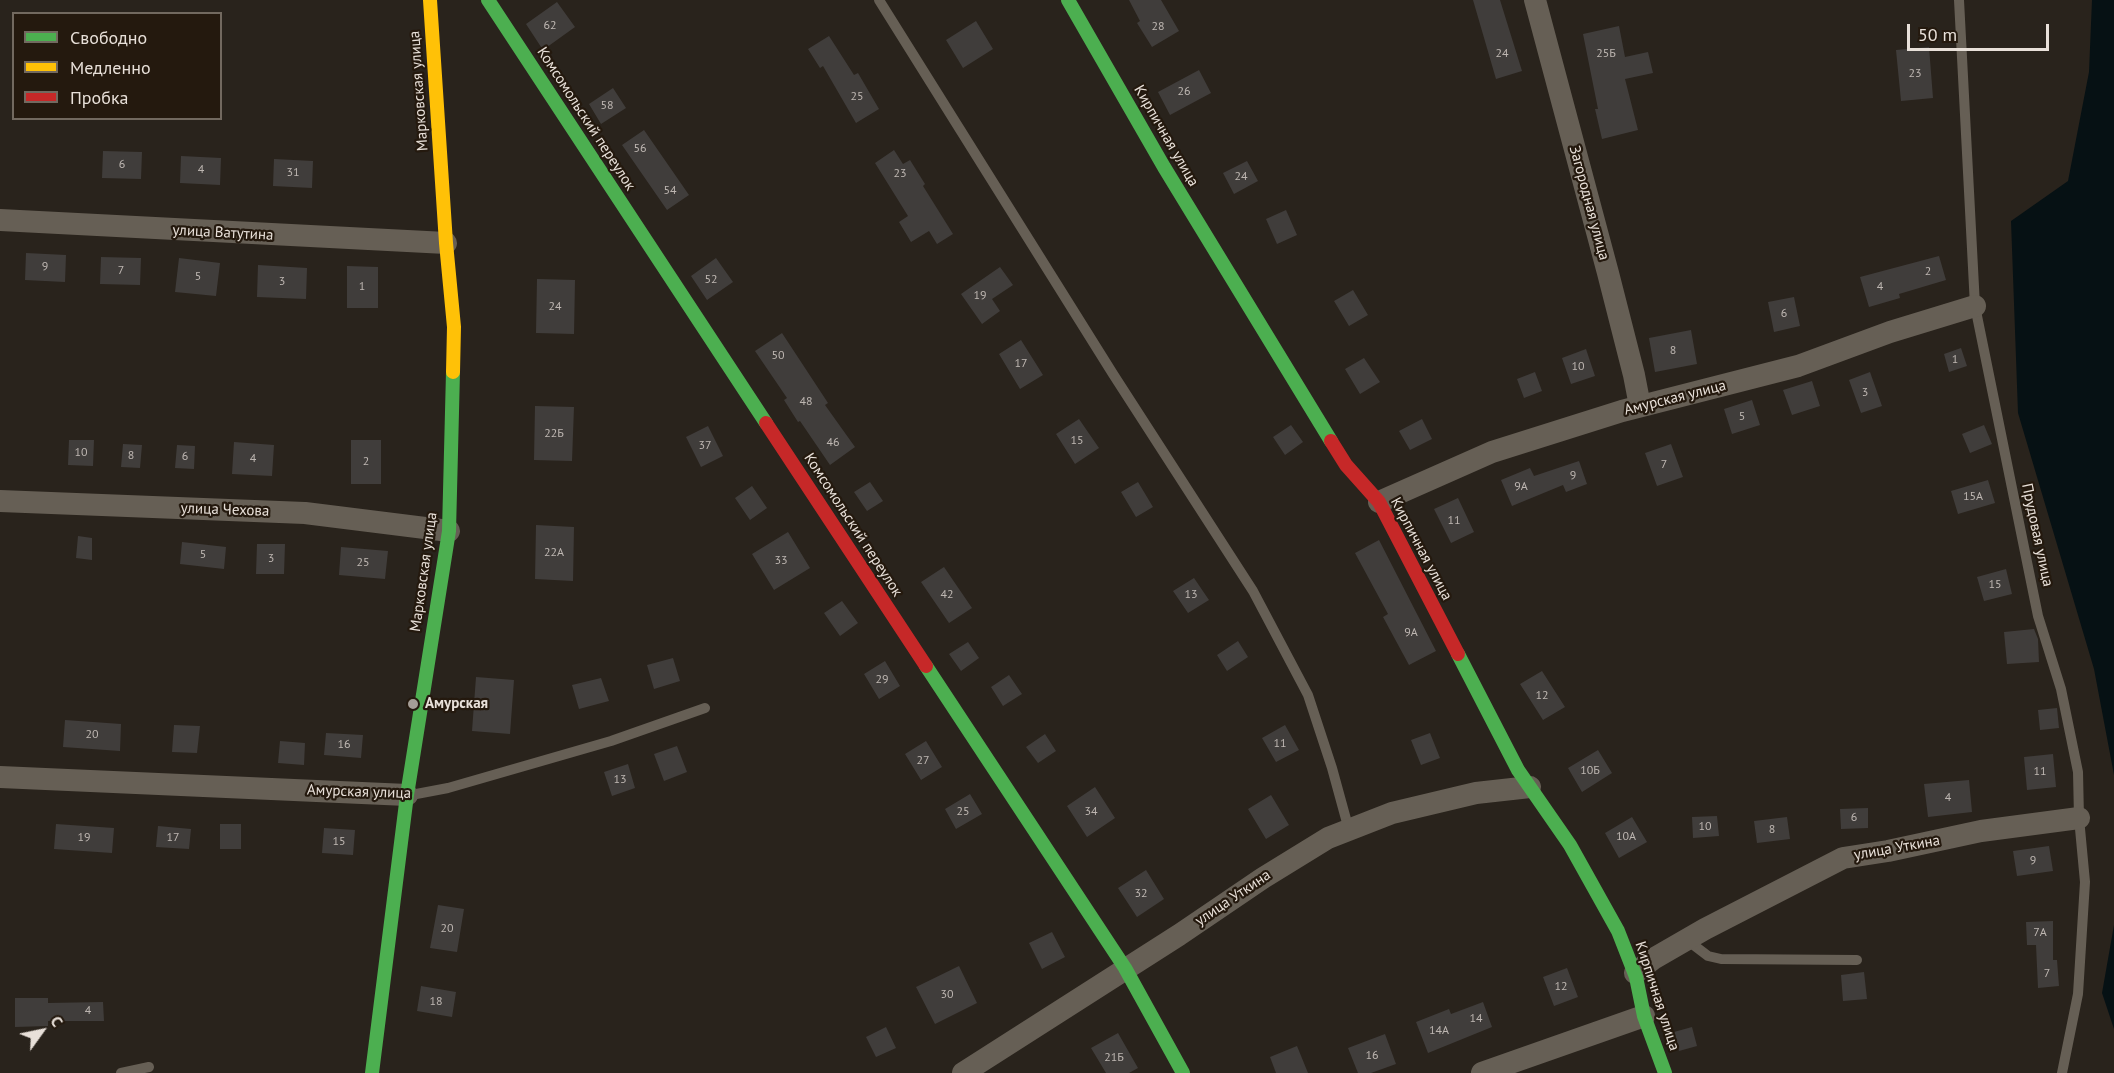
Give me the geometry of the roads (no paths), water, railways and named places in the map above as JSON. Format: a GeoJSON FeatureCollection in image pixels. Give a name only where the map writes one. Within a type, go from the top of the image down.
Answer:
{"type":"FeatureCollection","features":[{"type":"Feature","properties":{"kind":"street","name":"Марковская улица"},"geometry":{"type":"LineString","coordinates":[[372,1073],[407,795],[449,531],[453,327],[430,0]]}},
{"type":"Feature","properties":{"kind":"street","name":"Комсомольский переулок"},"geometry":{"type":"LineString","coordinates":[[488,0],[1125,968],[1182,1073]]}},
{"type":"Feature","properties":{"kind":"street","name":"Кирпичная улица"},"geometry":{"type":"LineString","coordinates":[[1068,0],[1164,167],[1346,465],[1379,502],[1518,770],[1570,845],[1618,931],[1635,973],[1644,1016],[1665,1073]]}},
{"type":"Feature","properties":{"kind":"street","name":"Загородная улица"},"geometry":{"type":"LineString","coordinates":[[1535,0],[1611,284],[1640,406]]}},
{"type":"Feature","properties":{"kind":"street","name":"улица Ватутина"},"geometry":{"type":"LineString","coordinates":[[0,220],[446,243]]}},
{"type":"Feature","properties":{"kind":"street","name":"Амурская улица"},"geometry":{"type":"LineString","coordinates":[[1379,502],[1492,452],[1640,406],[1798,366],[1890,332],[1975,306]]}},
{"type":"Feature","properties":{"kind":"street","name":"улица Чехова"},"geometry":{"type":"LineString","coordinates":[[0,501],[305,513],[449,531]]}},
{"type":"Feature","properties":{"kind":"street","name":"Амурская улица"},"geometry":{"type":"LineString","coordinates":[[0,777],[407,795]]}},
{"type":"Feature","properties":{"kind":"street","name":"улица Уткина"},"geometry":{"type":"LineString","coordinates":[[963,1073],[1328,838],[1392,813],[1476,793],[1530,787]]}},
{"type":"Feature","properties":{"kind":"street","name":"улица Уткина"},"geometry":{"type":"LineString","coordinates":[[1635,973],[1653,959],[1687,940],[1843,858],[1981,831],[2079,818]]}},
{"type":"Feature","properties":{"kind":"street"},"geometry":{"type":"LineString","coordinates":[[1482,1073],[1644,1016]]}},
{"type":"Feature","properties":{"kind":"lane"},"geometry":{"type":"LineString","coordinates":[[879,0],[1113,374],[1253,591],[1308,695],[1349,830]]}},
{"type":"Feature","properties":{"kind":"lane","name":"Прудовая улица"},"geometry":{"type":"LineString","coordinates":[[1959,0],[1975,306],[2038,616],[2061,689],[2078,771],[2079,818],[2085,882],[2078,994],[2062,1073]]}},
{"type":"Feature","properties":{"kind":"lane","name":"Амурская улица"},"geometry":{"type":"LineString","coordinates":[[407,795],[448,788],[611,741],[705,708]]}},
{"type":"Feature","properties":{"kind":"lane"},"geometry":{"type":"LineString","coordinates":[[1687,940],[1708,956],[1721,959],[1857,960]]}},
{"type":"Feature","properties":{"kind":"lane"},"geometry":{"type":"LineString","coordinates":[[121,1073],[149,1067]]}},
{"type":"Feature","properties":{"kind":"place","name":"Амурская"},"geometry":{"type":"Point","coordinates":[413,704]}}]}
